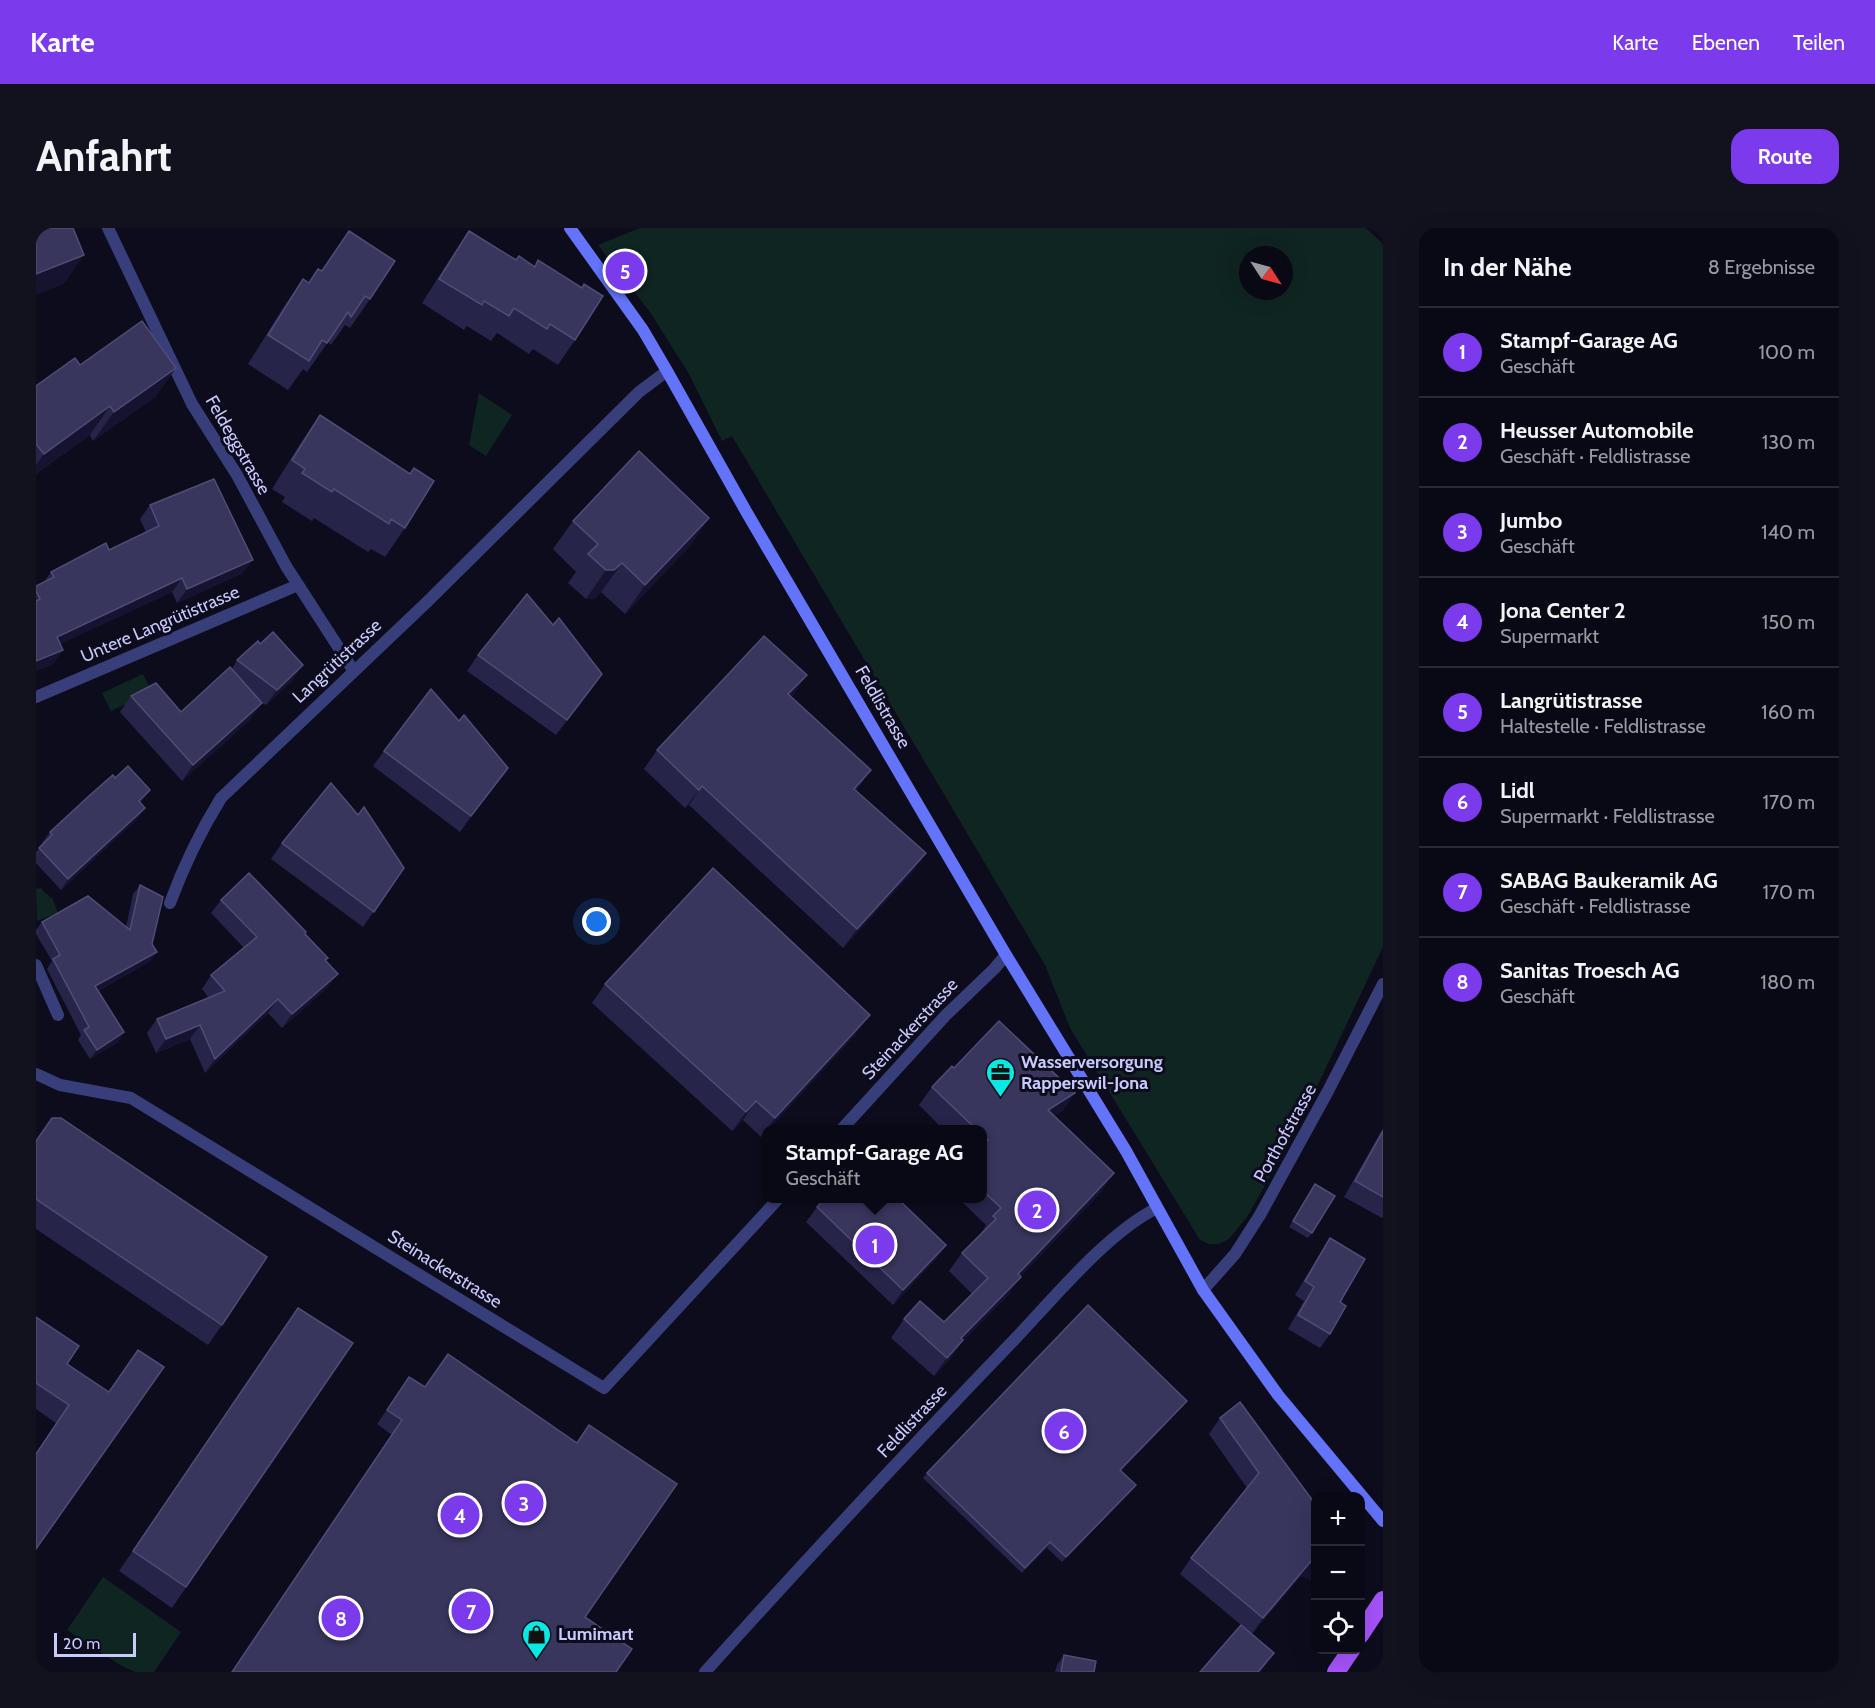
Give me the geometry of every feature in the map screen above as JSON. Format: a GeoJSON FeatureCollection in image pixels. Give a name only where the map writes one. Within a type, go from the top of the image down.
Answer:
{"type":"FeatureCollection","features":[{"type":"Feature","properties":{"kind":"main road"},"geometry":{"type":"LineString","coordinates":[[1365,1627],[1383,1600]]}},
{"type":"Feature","properties":{"kind":"main road"},"geometry":{"type":"LineString","coordinates":[[1336,1672],[1348,1654]]}},
{"type":"Feature","properties":{"kind":"street","name":"Feldeggstrasse"},"geometry":{"type":"LineString","coordinates":[[108,228],[192,404],[237,475],[298,585],[353,670]]}},
{"type":"Feature","properties":{"kind":"street","name":"Feldlistrasse"},"geometry":{"type":"LineString","coordinates":[[570,228],[642,330],[667,371],[747,513],[1006,955],[1126,1151],[1203,1290],[1278,1395],[1383,1521]]}},
{"type":"Feature","properties":{"kind":"street","name":"Langrütistrasse"},"geometry":{"type":"LineString","coordinates":[[170,903],[181,870],[199,832],[221,798],[427,602],[639,392],[667,371]]}},
{"type":"Feature","properties":{"kind":"street","name":"Untere Langrütistrasse"},"geometry":{"type":"LineString","coordinates":[[36,697],[298,585]]}},
{"type":"Feature","properties":{"kind":"street","name":"Steinackerstrasse"},"geometry":{"type":"LineString","coordinates":[[846,1125],[946,1014],[1006,955]]}},
{"type":"Feature","properties":{"kind":"street"},"geometry":{"type":"LineString","coordinates":[[36,965],[58,1015]]}},
{"type":"Feature","properties":{"kind":"street","name":"Porthofstrasse"},"geometry":{"type":"LineString","coordinates":[[1203,1290],[1235,1254],[1266,1205],[1383,984]]}},
{"type":"Feature","properties":{"kind":"street","name":"Steinackerstrasse"},"geometry":{"type":"LineString","coordinates":[[36,1074],[60,1085],[131,1098],[604,1388],[774,1203]]}},
{"type":"Feature","properties":{"kind":"street","name":"Feldlistrasse"},"geometry":{"type":"LineString","coordinates":[[705,1672],[924,1434],[1101,1250],[1139,1217],[1157,1208]]}},
{"type":"Feature","properties":{"kind":"green space"},"geometry":{"type":"Polygon","coordinates":[[[640,228],[1366,228],[1383,244],[1383,947],[1298,1127],[1247,1217],[1229,1239],[1219,1244],[1209,1244],[1200,1240],[1070,1028],[1045,965],[732,436],[722,441],[689,374],[650,312],[598,245],[640,228]]]}},
{"type":"Feature","properties":{"kind":"green space"},"geometry":{"type":"Polygon","coordinates":[[[479,393],[512,415],[486,456],[469,445],[479,393]]]}},
{"type":"Feature","properties":{"kind":"green space"},"geometry":{"type":"Polygon","coordinates":[[[143,674],[152,692],[111,711],[102,693],[143,674]]]}},
{"type":"Feature","properties":{"kind":"green space"},"geometry":{"type":"Polygon","coordinates":[[[41,888],[50,898],[52,897],[58,913],[37,921],[36,889],[41,888]]]}},
{"type":"Feature","properties":{"kind":"green space"},"geometry":{"type":"Polygon","coordinates":[[[103,1577],[181,1632],[154,1672],[135,1672],[120,1665],[67,1630],[103,1577]]]}},
{"type":"Feature","properties":{"kind":"building"},"geometry":{"type":"Polygon","coordinates":[[[36,228],[73,228],[84,255],[36,274],[36,228]]]}},
{"type":"Feature","properties":{"kind":"building"},"geometry":{"type":"Polygon","coordinates":[[[349,231],[395,261],[370,299],[365,296],[351,317],[348,312],[327,343],[322,340],[309,361],[268,335],[303,279],[309,283],[318,269],[322,271],[349,231]]]}},
{"type":"Feature","properties":{"kind":"building"},"geometry":{"type":"Polygon","coordinates":[[[469,231],[516,260],[519,256],[535,267],[538,260],[582,288],[584,284],[603,296],[575,340],[550,324],[547,329],[514,308],[509,316],[484,301],[482,305],[439,279],[469,231]]]}},
{"type":"Feature","properties":{"kind":"building"},"geometry":{"type":"Polygon","coordinates":[[[142,321],[176,368],[114,412],[110,406],[44,454],[36,444],[36,386],[75,358],[80,365],[142,321]]]}},
{"type":"Feature","properties":{"kind":"building"},"geometry":{"type":"Polygon","coordinates":[[[320,415],[410,474],[414,468],[434,481],[405,528],[391,519],[389,524],[334,489],[332,492],[302,473],[305,469],[292,460],[320,415]]]}},
{"type":"Feature","properties":{"kind":"building"},"geometry":{"type":"Polygon","coordinates":[[[639,451],[709,518],[645,585],[622,563],[614,570],[606,570],[588,554],[598,544],[573,521],[639,451]]]}},
{"type":"Feature","properties":{"kind":"building"},"geometry":{"type":"Polygon","coordinates":[[[214,479],[253,560],[187,589],[182,578],[57,637],[63,650],[36,661],[36,601],[40,599],[36,586],[54,577],[51,572],[106,543],[109,550],[159,526],[150,505],[214,479]]]}},
{"type":"Feature","properties":{"kind":"building"},"geometry":{"type":"Polygon","coordinates":[[[527,594],[553,625],[559,618],[602,674],[567,720],[478,655],[527,594]]]}},
{"type":"Feature","properties":{"kind":"building"},"geometry":{"type":"Polygon","coordinates":[[[273,632],[303,665],[277,690],[237,660],[258,641],[260,644],[273,632]]]}},
{"type":"Feature","properties":{"kind":"building"},"geometry":{"type":"Polygon","coordinates":[[[764,636],[807,675],[788,694],[871,770],[854,789],[926,853],[857,929],[702,786],[699,790],[657,750],[764,636]]]}},
{"type":"Feature","properties":{"kind":"building"},"geometry":{"type":"Polygon","coordinates":[[[230,667],[262,703],[193,765],[131,696],[156,683],[181,712],[230,667]]]}},
{"type":"Feature","properties":{"kind":"building"},"geometry":{"type":"Polygon","coordinates":[[[431,689],[459,721],[464,715],[508,768],[471,816],[384,751],[431,689]]]}},
{"type":"Feature","properties":{"kind":"building"},"geometry":{"type":"Polygon","coordinates":[[[128,766],[150,790],[139,801],[145,808],[68,879],[39,848],[52,835],[50,832],[90,795],[113,775],[115,778],[128,766]]]}},
{"type":"Feature","properties":{"kind":"building"},"geometry":{"type":"Polygon","coordinates":[[[331,783],[358,815],[364,807],[404,868],[374,912],[282,843],[331,783]]]}},
{"type":"Feature","properties":{"kind":"building"},"geometry":{"type":"Polygon","coordinates":[[[713,868],[870,1015],[775,1118],[756,1101],[746,1112],[605,984],[713,868]]]}},
{"type":"Feature","properties":{"kind":"building"},"geometry":{"type":"Polygon","coordinates":[[[249,873],[306,932],[305,934],[328,958],[325,960],[338,974],[292,1014],[278,999],[215,1059],[200,1025],[166,1039],[157,1019],[225,991],[211,975],[257,937],[221,900],[249,873]]]}},
{"type":"Feature","properties":{"kind":"building"},"geometry":{"type":"Polygon","coordinates":[[[140,885],[163,897],[152,944],[157,952],[95,986],[124,1032],[97,1050],[84,1030],[89,1027],[53,959],[60,955],[42,922],[88,896],[130,930],[140,885]]]}},
{"type":"Feature","properties":{"kind":"building"},"geometry":{"type":"Polygon","coordinates":[[[999,1021],[1075,1093],[1048,1110],[1114,1173],[1018,1274],[1021,1277],[961,1338],[963,1340],[947,1358],[904,1319],[920,1301],[944,1322],[988,1278],[962,1253],[996,1219],[993,1216],[1001,1208],[987,1195],[987,1125],[972,1125],[932,1087],[952,1066],[954,1068],[999,1021]]]}},
{"type":"Feature","properties":{"kind":"building"},"geometry":{"type":"Polygon","coordinates":[[[52,1118],[61,1118],[267,1257],[222,1325],[36,1199],[36,1141],[52,1118]]]}},
{"type":"Feature","properties":{"kind":"building"},"geometry":{"type":"Polygon","coordinates":[[[1383,1131],[1383,1197],[1355,1181],[1383,1131]]]}},
{"type":"Feature","properties":{"kind":"building"},"geometry":{"type":"Polygon","coordinates":[[[1315,1184],[1335,1196],[1312,1233],[1293,1221],[1315,1184]]]}},
{"type":"Feature","properties":{"kind":"building"},"geometry":{"type":"Polygon","coordinates":[[[821,1203],[902,1203],[946,1245],[903,1290],[817,1207],[821,1203]]]}},
{"type":"Feature","properties":{"kind":"building"},"geometry":{"type":"Polygon","coordinates":[[[1330,1238],[1365,1259],[1340,1302],[1346,1306],[1330,1334],[1298,1315],[1314,1287],[1305,1281],[1330,1238]]]}},
{"type":"Feature","properties":{"kind":"building"},"geometry":{"type":"Polygon","coordinates":[[[1088,1305],[1187,1401],[1120,1470],[1136,1485],[1066,1557],[1050,1542],[1025,1568],[927,1473],[1088,1305]]]}},
{"type":"Feature","properties":{"kind":"building"},"geometry":{"type":"Polygon","coordinates":[[[298,1308],[353,1343],[186,1587],[133,1551],[298,1308]]]}},
{"type":"Feature","properties":{"kind":"building"},"geometry":{"type":"Polygon","coordinates":[[[36,1317],[79,1346],[67,1364],[109,1392],[138,1350],[164,1367],[36,1549],[36,1454],[69,1405],[36,1383],[36,1317]]]}},
{"type":"Feature","properties":{"kind":"building"},"geometry":{"type":"Polygon","coordinates":[[[448,1354],[577,1443],[589,1425],[677,1484],[585,1617],[632,1649],[616,1672],[232,1672],[402,1420],[387,1410],[409,1377],[425,1387],[448,1354]]]}},
{"type":"Feature","properties":{"kind":"building"},"geometry":{"type":"Polygon","coordinates":[[[1240,1402],[1311,1498],[1311,1561],[1263,1618],[1191,1558],[1259,1473],[1220,1418],[1240,1402]]]}},
{"type":"Feature","properties":{"kind":"building"},"geometry":{"type":"Polygon","coordinates":[[[1241,1625],[1274,1653],[1258,1672],[1200,1672],[1241,1625]]]}},
{"type":"Feature","properties":{"kind":"building"},"geometry":{"type":"Polygon","coordinates":[[[1064,1655],[1096,1661],[1094,1672],[1061,1672],[1064,1655]]]}},
{"type":"Feature","properties":{"kind":"place","name":"Langrütistrasse"},"geometry":{"type":"Point","coordinates":[625,271]}},
{"type":"Feature","properties":{"kind":"place","name":"Wasserversorgung Rapperswil-Jona"},"geometry":{"type":"Point","coordinates":[1000,1098]}},
{"type":"Feature","properties":{"kind":"place","name":"Heusser Automobile"},"geometry":{"type":"Point","coordinates":[1037,1210]}},
{"type":"Feature","properties":{"kind":"place","name":"Stampf-Garage AG"},"geometry":{"type":"Point","coordinates":[875,1245]}},
{"type":"Feature","properties":{"kind":"place","name":"Lidl"},"geometry":{"type":"Point","coordinates":[1064,1431]}},
{"type":"Feature","properties":{"kind":"place","name":"Jumbo"},"geometry":{"type":"Point","coordinates":[524,1503]}},
{"type":"Feature","properties":{"kind":"place","name":"Jona Center 2"},"geometry":{"type":"Point","coordinates":[460,1515]}},
{"type":"Feature","properties":{"kind":"place","name":"SABAG Baukeramik AG"},"geometry":{"type":"Point","coordinates":[471,1611]}},
{"type":"Feature","properties":{"kind":"place","name":"Sanitas Troesch AG"},"geometry":{"type":"Point","coordinates":[341,1618]}},
{"type":"Feature","properties":{"kind":"place","name":"Lumimart"},"geometry":{"type":"Point","coordinates":[537,1660]}}]}
